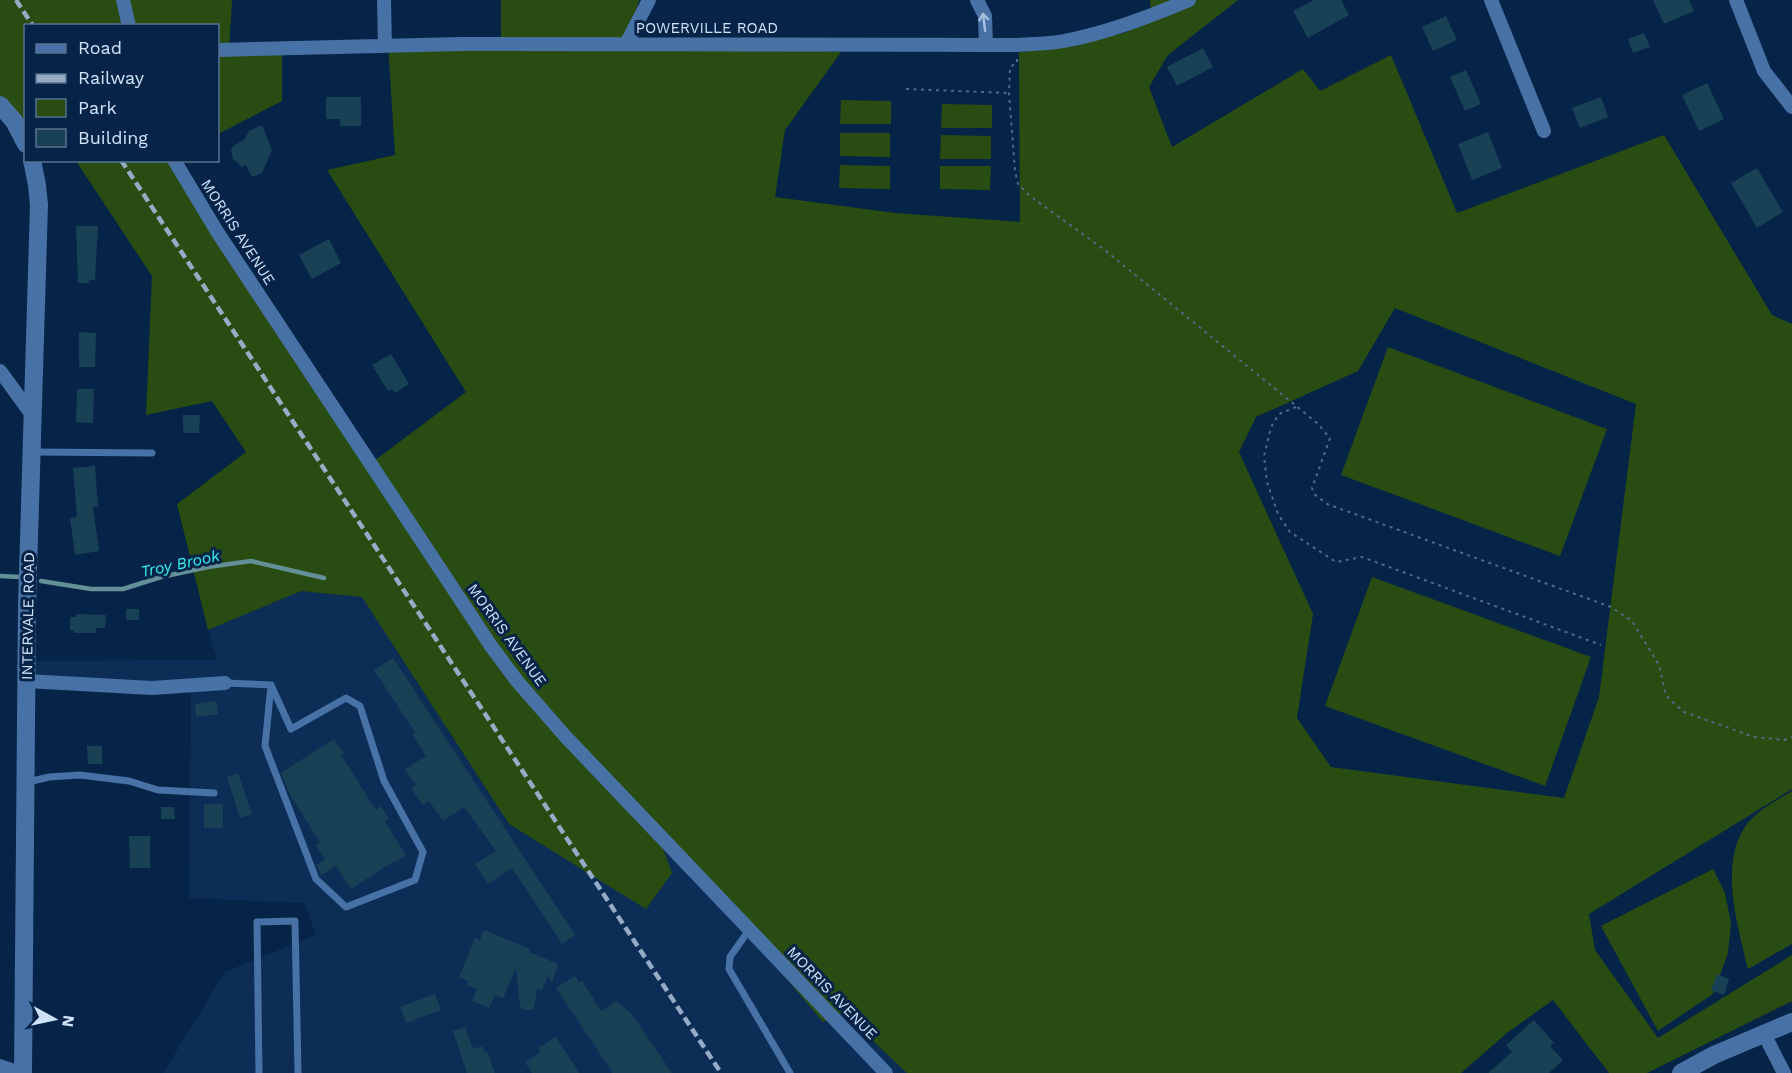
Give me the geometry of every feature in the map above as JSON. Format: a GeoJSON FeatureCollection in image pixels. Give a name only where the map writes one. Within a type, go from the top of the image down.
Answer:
{"type":"FeatureCollection","features":[{"type":"Feature","properties":{"kind":"street"},"geometry":{"type":"LineString","coordinates":[[123,0],[129,24]]}},
{"type":"Feature","properties":{"kind":"street"},"geometry":{"type":"LineString","coordinates":[[384,0],[385,45]]}},
{"type":"Feature","properties":{"kind":"street"},"geometry":{"type":"LineString","coordinates":[[626,44],[649,0]]}},
{"type":"Feature","properties":{"kind":"street"},"geometry":{"type":"LineString","coordinates":[[977,0],[985,16],[986,45]]}},
{"type":"Feature","properties":{"kind":"street","name":"POWERVILLE ROAD"},"geometry":{"type":"LineString","coordinates":[[219,50],[385,45],[986,45],[1061,42],[1140,20],[1189,0]]}},
{"type":"Feature","properties":{"kind":"street"},"geometry":{"type":"LineString","coordinates":[[1491,0],[1544,131]]}},
{"type":"Feature","properties":{"kind":"street"},"geometry":{"type":"LineString","coordinates":[[1736,0],[1764,72],[1792,107]]}},
{"type":"Feature","properties":{"kind":"street"},"geometry":{"type":"LineString","coordinates":[[0,105],[14,121],[24,140]]}},
{"type":"Feature","properties":{"kind":"street","name":"INTERVALE ROAD"},"geometry":{"type":"LineString","coordinates":[[21,1073],[26,681],[39,205],[32,162]]}},
{"type":"Feature","properties":{"kind":"street","name":"MORRIS AVENUE"},"geometry":{"type":"LineString","coordinates":[[175,162],[218,233],[491,646],[517,681],[565,736],[886,1073]]}},
{"type":"Feature","properties":{"kind":"street"},"geometry":{"type":"LineString","coordinates":[[0,371],[33,416]]}},
{"type":"Feature","properties":{"kind":"street"},"geometry":{"type":"LineString","coordinates":[[26,681],[152,688],[225,683]]}},
{"type":"Feature","properties":{"kind":"street"},"geometry":{"type":"LineString","coordinates":[[1681,1073],[1763,1032],[1792,1022]]}},
{"type":"Feature","properties":{"kind":"street"},"geometry":{"type":"LineString","coordinates":[[1763,1032],[1784,1073]]}},
{"type":"Feature","properties":{"kind":"street"},"geometry":{"type":"LineString","coordinates":[[0,1066],[21,1073]]}},
{"type":"Feature","properties":{"kind":"lane"},"geometry":{"type":"LineString","coordinates":[[32,452],[152,453]]}},
{"type":"Feature","properties":{"kind":"lane"},"geometry":{"type":"LineString","coordinates":[[225,683],[271,685]]}},
{"type":"Feature","properties":{"kind":"lane"},"geometry":{"type":"LineString","coordinates":[[271,685],[291,729],[346,698],[360,706],[384,781],[423,852],[415,880],[346,907],[316,879],[265,746],[271,685]]}},
{"type":"Feature","properties":{"kind":"lane"},"geometry":{"type":"LineString","coordinates":[[25,782],[49,777],[80,775],[129,781],[158,790],[214,793]]}},
{"type":"Feature","properties":{"kind":"lane"},"geometry":{"type":"LineString","coordinates":[[259,1073],[257,922],[295,921],[298,1073]]}},
{"type":"Feature","properties":{"kind":"lane"},"geometry":{"type":"LineString","coordinates":[[749,930],[730,957],[729,969],[790,1073]]}},
{"type":"Feature","properties":{"kind":"path"},"geometry":{"type":"LineString","coordinates":[[1017,53],[1017,63],[1010,67],[1009,93],[1018,184],[1030,196],[1106,251],[1317,423],[1330,438],[1312,488],[1314,494],[1327,504],[1611,607],[1632,621],[1659,665],[1666,696],[1684,712],[1754,737],[1784,740],[1792,737]]}},
{"type":"Feature","properties":{"kind":"path"},"geometry":{"type":"LineString","coordinates":[[906,89],[1009,93]]}},
{"type":"Feature","properties":{"kind":"path"},"geometry":{"type":"LineString","coordinates":[[1296,407],[1279,414],[1271,427],[1264,456],[1267,482],[1278,514],[1290,532],[1336,562],[1362,557],[1601,645]]}},
{"type":"Feature","properties":{"kind":"shaded area"},"geometry":{"type":"Polygon","coordinates":[[[301,591],[362,596],[509,824],[652,820],[843,1013],[907,1073],[163,1073],[225,972],[316,935],[305,903],[189,898],[191,689],[28,689],[28,661],[217,660],[208,630],[301,591]]]}},
{"type":"Feature","properties":{"kind":"green space"},"geometry":{"type":"Polygon","coordinates":[[[0,0],[232,0],[229,51],[282,49],[282,101],[219,133],[219,24],[24,24],[24,128],[0,116],[0,0]]]}},
{"type":"Feature","properties":{"kind":"green space"},"geometry":{"type":"Polygon","coordinates":[[[501,0],[639,0],[626,44],[841,52],[785,130],[775,197],[895,213],[1020,222],[1019,52],[1053,49],[1124,33],[1151,20],[1150,0],[1238,0],[1168,55],[1149,87],[1172,147],[1303,69],[1320,91],[1391,55],[1457,213],[1664,135],[1772,315],[1792,324],[1792,789],[1589,914],[1595,950],[1658,1038],[1792,955],[1792,1001],[1647,1073],[1609,1073],[1553,1000],[1507,1033],[1461,1073],[907,1073],[843,1013],[823,1022],[653,822],[672,873],[646,909],[509,824],[362,597],[301,591],[208,630],[177,504],[246,452],[212,401],[146,415],[152,276],[77,162],[169,162],[370,464],[466,392],[327,170],[395,155],[388,43],[501,43],[501,0]],[[1395,308],[1358,371],[1256,417],[1239,452],[1313,614],[1297,718],[1331,767],[1564,798],[1599,697],[1636,404],[1395,308]]]}},
{"type":"Feature","properties":{"kind":"green space"},"geometry":{"type":"Polygon","coordinates":[[[841,100],[891,101],[891,124],[840,124],[841,100]]]}},
{"type":"Feature","properties":{"kind":"green space"},"geometry":{"type":"Polygon","coordinates":[[[942,104],[992,105],[992,128],[941,128],[942,104]]]}},
{"type":"Feature","properties":{"kind":"green space"},"geometry":{"type":"Polygon","coordinates":[[[840,133],[890,133],[890,157],[840,156],[840,133]]]}},
{"type":"Feature","properties":{"kind":"green space"},"geometry":{"type":"Polygon","coordinates":[[[941,135],[991,136],[991,159],[940,159],[941,135]]]}},
{"type":"Feature","properties":{"kind":"green space"},"geometry":{"type":"Polygon","coordinates":[[[840,165],[890,166],[890,189],[839,188],[840,165]]]}},
{"type":"Feature","properties":{"kind":"green space"},"geometry":{"type":"Polygon","coordinates":[[[940,166],[991,166],[990,190],[940,189],[940,166]]]}},
{"type":"Feature","properties":{"kind":"green space"},"geometry":{"type":"Polygon","coordinates":[[[1388,347],[1607,429],[1560,556],[1341,475],[1388,347]]]}},
{"type":"Feature","properties":{"kind":"green space"},"geometry":{"type":"Polygon","coordinates":[[[1372,577],[1591,657],[1545,786],[1325,706],[1372,577]]]}},
{"type":"Feature","properties":{"kind":"green space"},"geometry":{"type":"Polygon","coordinates":[[[1792,791],[1792,944],[1748,969],[1733,895],[1732,876],[1738,839],[1747,824],[1757,814],[1792,791]]]}},
{"type":"Feature","properties":{"kind":"green space"},"geometry":{"type":"Polygon","coordinates":[[[1713,869],[1725,893],[1731,923],[1728,953],[1713,994],[1658,1031],[1601,926],[1713,869]]]}},
{"type":"Feature","properties":{"kind":"building"},"geometry":{"type":"Polygon","coordinates":[[[1314,0],[1341,0],[1349,15],[1308,38],[1293,11],[1314,0]]]}},
{"type":"Feature","properties":{"kind":"building"},"geometry":{"type":"Polygon","coordinates":[[[1653,0],[1689,0],[1694,11],[1664,24],[1653,0]]]}},
{"type":"Feature","properties":{"kind":"building"},"geometry":{"type":"Polygon","coordinates":[[[1446,16],[1457,40],[1433,51],[1422,27],[1446,16]]]}},
{"type":"Feature","properties":{"kind":"building"},"geometry":{"type":"Polygon","coordinates":[[[1644,33],[1650,47],[1633,53],[1628,39],[1644,33]]]}},
{"type":"Feature","properties":{"kind":"building"},"geometry":{"type":"Polygon","coordinates":[[[1203,48],[1213,67],[1177,86],[1167,67],[1203,48]]]}},
{"type":"Feature","properties":{"kind":"building"},"geometry":{"type":"Polygon","coordinates":[[[1466,70],[1481,104],[1465,111],[1450,77],[1466,70]]]}},
{"type":"Feature","properties":{"kind":"building"},"geometry":{"type":"Polygon","coordinates":[[[1707,83],[1724,119],[1699,131],[1682,95],[1707,83]]]}},
{"type":"Feature","properties":{"kind":"building"},"geometry":{"type":"Polygon","coordinates":[[[326,97],[361,97],[361,126],[340,126],[340,119],[326,119],[326,97]]]}},
{"type":"Feature","properties":{"kind":"building"},"geometry":{"type":"Polygon","coordinates":[[[1601,97],[1608,117],[1580,128],[1572,108],[1601,97]]]}},
{"type":"Feature","properties":{"kind":"building"},"geometry":{"type":"Polygon","coordinates":[[[262,125],[272,150],[262,173],[252,177],[246,165],[242,167],[233,159],[231,151],[233,146],[244,140],[249,131],[262,125]]]}},
{"type":"Feature","properties":{"kind":"building"},"geometry":{"type":"Polygon","coordinates":[[[1488,132],[1502,168],[1472,180],[1458,144],[1488,132]]]}},
{"type":"Feature","properties":{"kind":"building"},"geometry":{"type":"Polygon","coordinates":[[[1757,168],[1783,212],[1757,228],[1731,183],[1757,168]]]}},
{"type":"Feature","properties":{"kind":"building"},"geometry":{"type":"Polygon","coordinates":[[[76,226],[98,226],[95,280],[89,280],[90,283],[78,283],[76,226]]]}},
{"type":"Feature","properties":{"kind":"building"},"geometry":{"type":"Polygon","coordinates":[[[329,239],[341,263],[312,279],[299,255],[329,239]]]}},
{"type":"Feature","properties":{"kind":"building"},"geometry":{"type":"Polygon","coordinates":[[[79,332],[96,333],[95,367],[79,367],[79,332]]]}},
{"type":"Feature","properties":{"kind":"building"},"geometry":{"type":"Polygon","coordinates":[[[391,354],[409,384],[395,393],[392,389],[388,391],[372,365],[391,354]]]}},
{"type":"Feature","properties":{"kind":"building"},"geometry":{"type":"Polygon","coordinates":[[[77,389],[94,389],[93,423],[76,422],[77,389]]]}},
{"type":"Feature","properties":{"kind":"building"},"geometry":{"type":"Polygon","coordinates":[[[183,415],[200,415],[199,433],[183,431],[183,415]]]}},
{"type":"Feature","properties":{"kind":"building"},"geometry":{"type":"Polygon","coordinates":[[[95,466],[98,507],[93,507],[99,551],[75,555],[70,518],[77,517],[73,468],[95,466]]]}},
{"type":"Feature","properties":{"kind":"building"},"geometry":{"type":"Polygon","coordinates":[[[126,609],[139,609],[139,620],[126,620],[126,609]]]}},
{"type":"Feature","properties":{"kind":"building"},"geometry":{"type":"Polygon","coordinates":[[[76,614],[106,615],[105,628],[96,628],[96,633],[74,633],[74,630],[70,630],[70,617],[76,617],[76,614]]]}},
{"type":"Feature","properties":{"kind":"building"},"geometry":{"type":"Polygon","coordinates":[[[393,658],[575,935],[562,944],[512,868],[488,884],[475,864],[496,851],[464,807],[443,821],[429,801],[423,805],[411,788],[416,785],[405,769],[426,756],[412,734],[415,732],[374,670],[393,658]]]}},
{"type":"Feature","properties":{"kind":"building"},"geometry":{"type":"Polygon","coordinates":[[[216,701],[218,714],[196,717],[195,704],[216,701]]]}},
{"type":"Feature","properties":{"kind":"building"},"geometry":{"type":"Polygon","coordinates":[[[334,739],[344,753],[341,755],[376,810],[381,806],[389,819],[385,822],[406,855],[351,889],[336,866],[321,875],[316,865],[325,859],[316,845],[320,842],[291,797],[281,773],[334,739]]]}},
{"type":"Feature","properties":{"kind":"building"},"geometry":{"type":"Polygon","coordinates":[[[87,746],[102,746],[102,764],[88,764],[87,746]]]}},
{"type":"Feature","properties":{"kind":"building"},"geometry":{"type":"Polygon","coordinates":[[[238,773],[252,814],[240,818],[227,777],[238,773]]]}},
{"type":"Feature","properties":{"kind":"building"},"geometry":{"type":"Polygon","coordinates":[[[204,804],[223,804],[223,828],[204,828],[204,804]]]}},
{"type":"Feature","properties":{"kind":"building"},"geometry":{"type":"Polygon","coordinates":[[[161,807],[174,807],[175,819],[161,819],[161,807]]]}},
{"type":"Feature","properties":{"kind":"building"},"geometry":{"type":"Polygon","coordinates":[[[129,836],[150,836],[150,868],[130,868],[129,836]]]}},
{"type":"Feature","properties":{"kind":"building"},"geometry":{"type":"Polygon","coordinates":[[[484,930],[530,949],[529,952],[558,964],[552,983],[548,976],[542,991],[537,989],[532,1010],[524,1010],[520,1006],[516,968],[503,998],[495,995],[489,1008],[472,1001],[477,989],[466,985],[468,981],[459,977],[475,938],[480,940],[484,930]]]}},
{"type":"Feature","properties":{"kind":"building"},"geometry":{"type":"Polygon","coordinates":[[[1717,974],[1729,979],[1724,995],[1711,990],[1717,974]]]}},
{"type":"Feature","properties":{"kind":"building"},"geometry":{"type":"Polygon","coordinates":[[[575,976],[579,983],[582,981],[601,1011],[616,1001],[632,1014],[672,1073],[613,1073],[556,988],[575,976]]]}},
{"type":"Feature","properties":{"kind":"building"},"geometry":{"type":"Polygon","coordinates":[[[435,994],[441,1010],[406,1023],[400,1007],[435,994]]]}},
{"type":"Feature","properties":{"kind":"building"},"geometry":{"type":"Polygon","coordinates":[[[1534,1020],[1554,1043],[1550,1046],[1563,1060],[1549,1073],[1488,1073],[1512,1052],[1506,1045],[1534,1020]]]}},
{"type":"Feature","properties":{"kind":"building"},"geometry":{"type":"Polygon","coordinates":[[[465,1027],[473,1049],[482,1046],[484,1052],[487,1051],[495,1073],[467,1073],[453,1031],[465,1027]]]}},
{"type":"Feature","properties":{"kind":"building"},"geometry":{"type":"Polygon","coordinates":[[[556,1037],[579,1073],[532,1073],[525,1062],[541,1052],[538,1048],[556,1037]]]}},
{"type":"Feature","properties":{"kind":"waterway","name":"Troy Brook"},"geometry":{"type":"LineString","coordinates":[[41,581],[91,589],[123,589],[161,577],[251,561],[324,578]]}},
{"type":"Feature","properties":{"kind":"waterway","name":"Troy Brook"},"geometry":{"type":"LineString","coordinates":[[0,576],[20,577]]}},
{"type":"Feature","properties":{"kind":"railway"},"geometry":{"type":"LineString","coordinates":[[16,0],[32,24]]}},
{"type":"Feature","properties":{"kind":"railway"},"geometry":{"type":"LineString","coordinates":[[122,162],[721,1073]]}}]}
